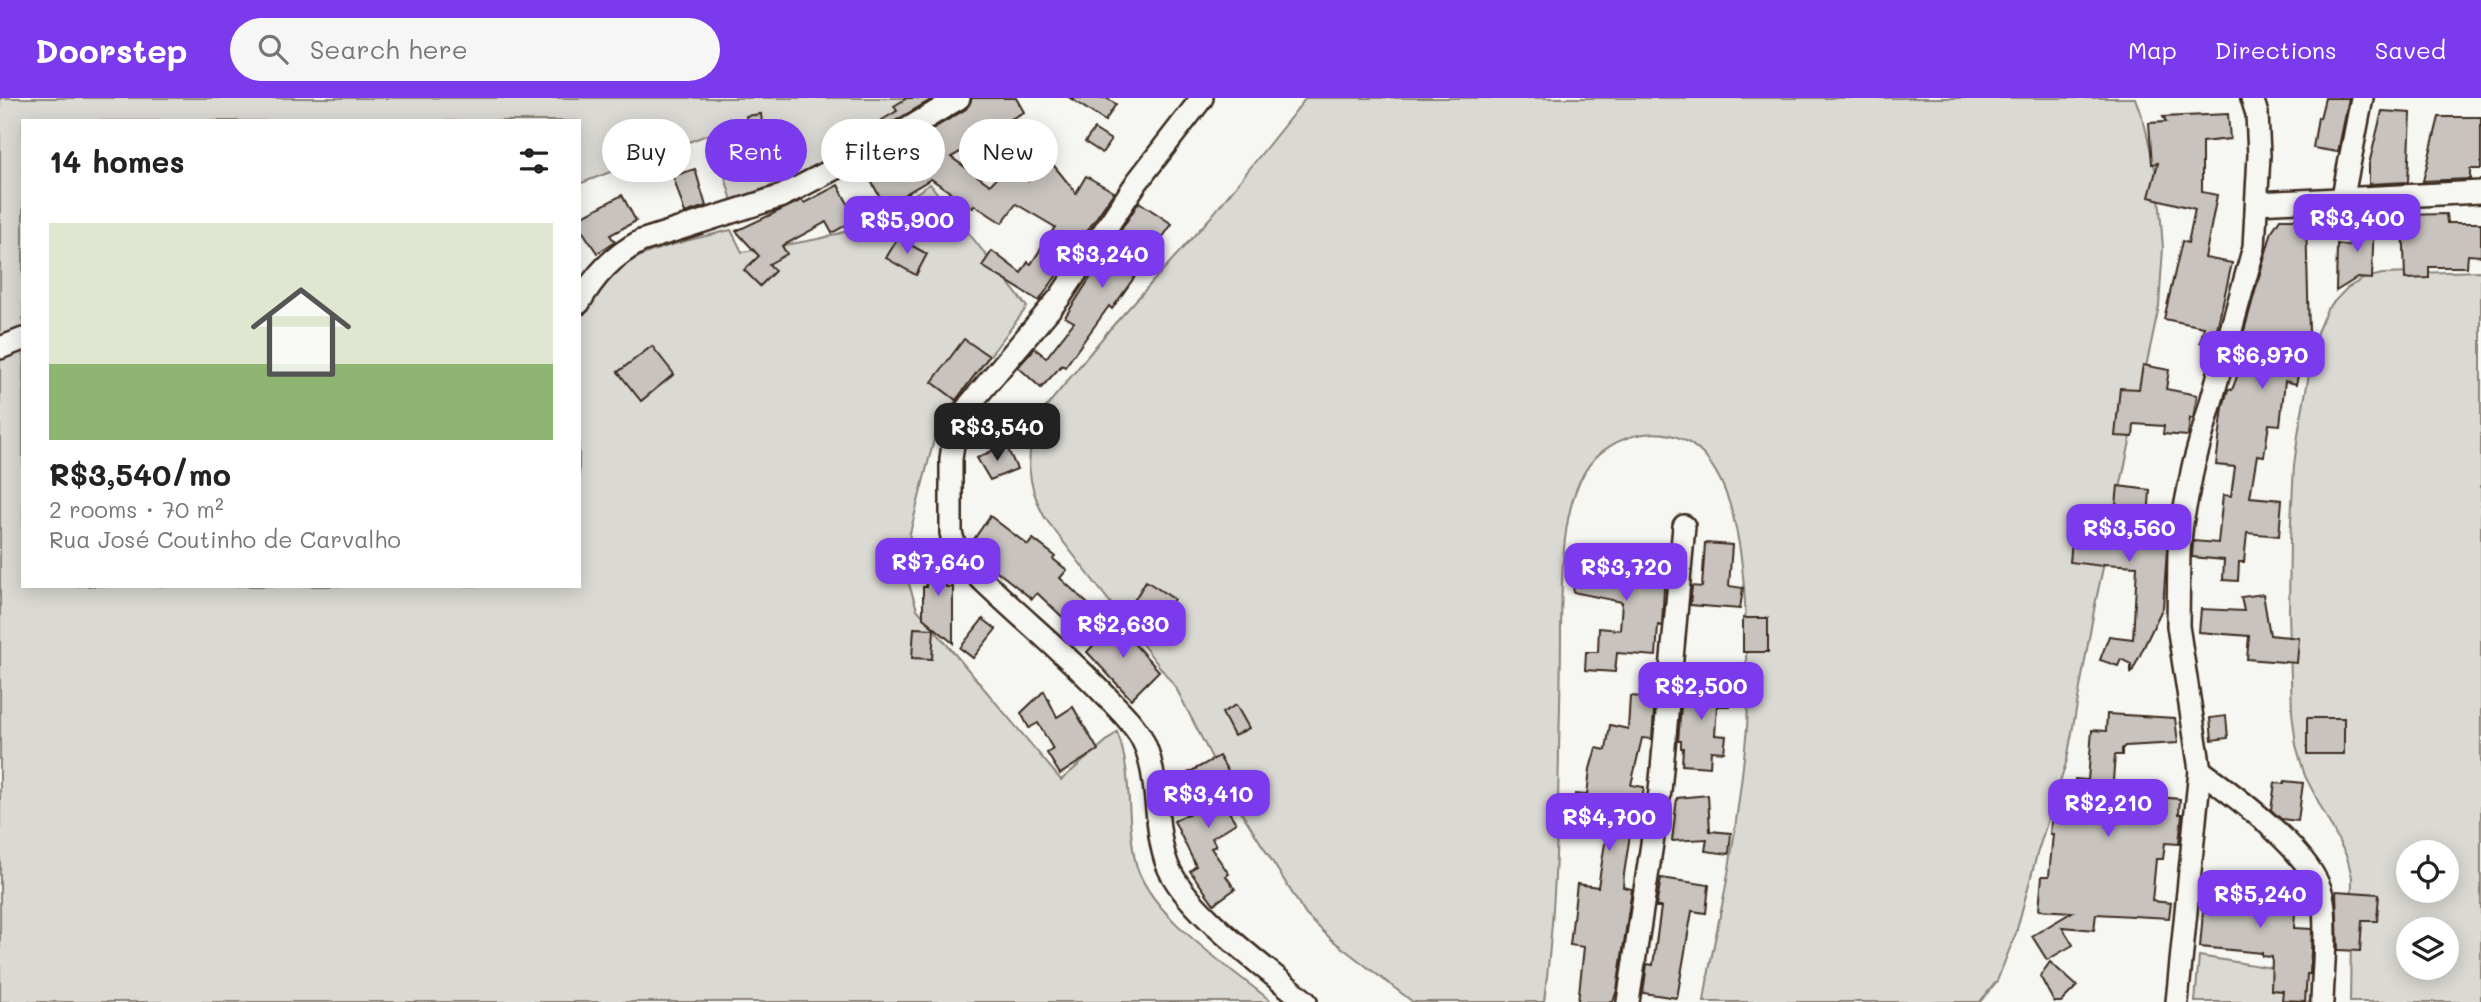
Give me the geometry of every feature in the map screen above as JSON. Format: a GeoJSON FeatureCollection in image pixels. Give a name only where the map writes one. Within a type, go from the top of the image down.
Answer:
{"type":"FeatureCollection","features":[{"type":"Feature","properties":{"kind":"street"},"geometry":{"type":"LineString","coordinates":[[581,300],[596,276],[613,259],[641,241],[782,196],[886,142],[959,98]]}},
{"type":"Feature","properties":{"kind":"street"},"geometry":{"type":"LineString","coordinates":[[1202,98],[1137,181],[1068,286],[956,423],[950,459],[951,533],[956,550],[972,570],[1087,676],[1137,730],[1148,753],[1158,827],[1167,863],[1185,894],[1216,926],[1306,1002]]}},
{"type":"Feature","properties":{"kind":"street"},"geometry":{"type":"LineString","coordinates":[[2177,1002],[2200,770],[2178,626],[2182,523],[2193,467],[2252,261],[2257,203],[2258,128],[2252,98]]}},
{"type":"Feature","properties":{"kind":"street"},"geometry":{"type":"LineString","coordinates":[[2342,201],[2362,98]]}},
{"type":"Feature","properties":{"kind":"street"},"geometry":{"type":"LineString","coordinates":[[2257,203],[2342,201],[2481,191]]}},
{"type":"Feature","properties":{"kind":"street"},"geometry":{"type":"LineString","coordinates":[[0,348],[21,340]]}},
{"type":"Feature","properties":{"kind":"street"},"geometry":{"type":"LineString","coordinates":[[1628,1002],[1660,790],[1684,526]]}},
{"type":"Feature","properties":{"kind":"street"},"geometry":{"type":"LineString","coordinates":[[2200,770],[2239,798],[2287,844],[2315,876],[2323,899],[2324,914],[2322,1002]]}},
{"type":"Feature","properties":{"kind":"shaded area"},"geometry":{"type":"Polygon","coordinates":[[[0,98],[917,98],[892,119],[821,119],[821,163],[807,170],[807,119],[705,119],[705,136],[691,141],[691,119],[602,119],[602,175],[581,183],[581,119],[21,119],[21,332],[0,341],[0,98]]]}},
{"type":"Feature","properties":{"kind":"shaded area"},"geometry":{"type":"Polygon","coordinates":[[[1306,98],[2135,98],[2145,126],[2158,182],[2163,248],[2159,306],[2095,605],[2067,760],[2037,854],[2016,933],[1997,981],[1980,1002],[1704,1002],[1740,794],[1748,708],[1746,623],[1740,551],[1732,514],[1720,480],[1702,454],[1677,437],[1644,434],[1626,438],[1610,446],[1589,465],[1570,508],[1562,571],[1557,844],[1544,1002],[1413,1002],[1332,940],[1306,915],[1233,799],[1176,688],[1045,518],[1034,493],[1029,456],[1038,417],[1109,330],[1210,218],[1306,98]]]}},
{"type":"Feature","properties":{"kind":"shaded area"},"geometry":{"type":"Polygon","coordinates":[[[726,182],[781,182],[732,201],[726,182]]]}},
{"type":"Feature","properties":{"kind":"shaded area"},"geometry":{"type":"Polygon","coordinates":[[[930,184],[1027,307],[938,424],[910,533],[907,562],[909,584],[917,609],[1061,780],[1117,732],[1125,763],[1132,844],[1143,880],[1156,900],[1192,938],[1272,1002],[0,1002],[0,359],[21,352],[21,588],[581,588],[581,311],[598,287],[625,264],[677,243],[731,230],[742,252],[807,241],[839,234],[877,218],[930,184]]]}},
{"type":"Feature","properties":{"kind":"shaded area"},"geometry":{"type":"Polygon","coordinates":[[[2481,271],[2481,1002],[2350,1002],[2352,877],[2347,857],[2305,776],[2296,745],[2292,712],[2289,611],[2294,465],[2299,428],[2317,332],[2327,309],[2347,288],[2363,279],[2382,274],[2481,271]]]}},
{"type":"Feature","properties":{"kind":"shaded area"},"geometry":{"type":"Polygon","coordinates":[[[2199,956],[2314,975],[2314,1002],[2195,1002],[2199,956]]]}},
{"type":"Feature","properties":{"kind":"building"},"geometry":{"type":"Polygon","coordinates":[[[907,98],[934,98],[898,119],[884,119],[897,111],[894,106],[907,98]]]}},
{"type":"Feature","properties":{"kind":"building"},"geometry":{"type":"Polygon","coordinates":[[[972,98],[1016,98],[1024,112],[1011,119],[959,119],[959,153],[951,157],[959,163],[959,182],[986,182],[990,185],[993,182],[1058,182],[1058,171],[1076,193],[1086,176],[1114,192],[1039,301],[982,266],[992,251],[1021,273],[1028,262],[1031,264],[1055,227],[1016,204],[1002,223],[974,205],[973,208],[935,182],[945,182],[945,121],[966,109],[972,98]]]}},
{"type":"Feature","properties":{"kind":"building"},"geometry":{"type":"Polygon","coordinates":[[[1070,98],[1106,98],[1116,104],[1105,121],[1070,98]]]}},
{"type":"Feature","properties":{"kind":"building"},"geometry":{"type":"Polygon","coordinates":[[[2325,98],[2349,98],[2338,152],[2313,148],[2318,117],[2320,118],[2325,98]]]}},
{"type":"Feature","properties":{"kind":"building"},"geometry":{"type":"Polygon","coordinates":[[[2382,111],[2411,113],[2408,182],[2369,184],[2369,164],[2382,111]]]}},
{"type":"Feature","properties":{"kind":"building"},"geometry":{"type":"Polygon","coordinates":[[[761,114],[762,119],[746,119],[746,116],[761,114]]]}},
{"type":"Feature","properties":{"kind":"building"},"geometry":{"type":"Polygon","coordinates":[[[2228,114],[2230,139],[2202,142],[2202,192],[2217,195],[2205,258],[2232,263],[2213,346],[2200,342],[2204,327],[2164,319],[2182,241],[2188,243],[2195,209],[2149,197],[2158,163],[2152,164],[2149,123],[2166,122],[2163,117],[2228,114]]]}},
{"type":"Feature","properties":{"kind":"building"},"geometry":{"type":"Polygon","coordinates":[[[2439,117],[2481,117],[2481,169],[2470,169],[2470,179],[2423,181],[2439,117]]]}},
{"type":"Feature","properties":{"kind":"building"},"geometry":{"type":"Polygon","coordinates":[[[1094,129],[1111,140],[1102,153],[1085,142],[1094,129]]]}},
{"type":"Feature","properties":{"kind":"building"},"geometry":{"type":"Polygon","coordinates":[[[695,169],[706,206],[685,213],[675,182],[691,182],[691,170],[695,169]]]}},
{"type":"Feature","properties":{"kind":"building"},"geometry":{"type":"Polygon","coordinates":[[[872,182],[926,182],[885,206],[872,182]]]}},
{"type":"Feature","properties":{"kind":"building"},"geometry":{"type":"Polygon","coordinates":[[[838,185],[856,219],[832,233],[826,222],[782,246],[787,254],[769,264],[775,271],[760,286],[744,270],[759,256],[736,231],[802,200],[804,203],[838,185]]]}},
{"type":"Feature","properties":{"kind":"building"},"geometry":{"type":"Polygon","coordinates":[[[622,195],[636,221],[610,235],[615,242],[597,253],[581,229],[581,217],[622,195]]]}},
{"type":"Feature","properties":{"kind":"building"},"geometry":{"type":"Polygon","coordinates":[[[1139,202],[1172,224],[1112,309],[1109,306],[1065,367],[1062,365],[1041,388],[1018,367],[1035,348],[1046,358],[1074,322],[1065,317],[1139,202]]]}},
{"type":"Feature","properties":{"kind":"building"},"geometry":{"type":"Polygon","coordinates":[[[2402,209],[2402,224],[2381,224],[2380,210],[2402,209]]]}},
{"type":"Feature","properties":{"kind":"building"},"geometry":{"type":"Polygon","coordinates":[[[2309,214],[2324,214],[2324,229],[2309,229],[2309,214]]]}},
{"type":"Feature","properties":{"kind":"building"},"geometry":{"type":"Polygon","coordinates":[[[2359,214],[2374,215],[2372,279],[2357,278],[2336,291],[2337,244],[2349,246],[2355,225],[2358,225],[2359,214]]]}},
{"type":"Feature","properties":{"kind":"building"},"geometry":{"type":"Polygon","coordinates":[[[2446,214],[2447,223],[2481,223],[2481,256],[2468,255],[2467,267],[2429,267],[2429,278],[2405,279],[2403,215],[2446,214]]]}},
{"type":"Feature","properties":{"kind":"building"},"geometry":{"type":"Polygon","coordinates":[[[2280,219],[2306,219],[2309,332],[2296,384],[2285,381],[2280,425],[2269,424],[2264,456],[2257,455],[2250,497],[2282,500],[2279,536],[2247,533],[2244,562],[2239,562],[2238,581],[2223,580],[2224,560],[2192,557],[2193,541],[2218,543],[2223,495],[2231,496],[2235,467],[2216,465],[2223,407],[2228,389],[2232,390],[2250,341],[2242,338],[2272,231],[2280,219]]]}},
{"type":"Feature","properties":{"kind":"building"},"geometry":{"type":"Polygon","coordinates":[[[898,238],[927,254],[916,275],[886,258],[898,238]]]}},
{"type":"Feature","properties":{"kind":"building"},"geometry":{"type":"Polygon","coordinates":[[[964,339],[989,356],[956,400],[932,382],[964,339]]]}},
{"type":"Feature","properties":{"kind":"building"},"geometry":{"type":"Polygon","coordinates":[[[652,346],[674,374],[641,401],[618,372],[652,346]]]}},
{"type":"Feature","properties":{"kind":"building"},"geometry":{"type":"Polygon","coordinates":[[[2143,365],[2169,370],[2166,389],[2197,395],[2188,436],[2163,434],[2164,426],[2134,424],[2133,437],[2115,436],[2120,388],[2139,389],[2143,365]]]}},
{"type":"Feature","properties":{"kind":"building"},"geometry":{"type":"Polygon","coordinates":[[[1007,447],[1017,469],[990,480],[977,458],[998,448],[1000,450],[1007,447]]]}},
{"type":"Feature","properties":{"kind":"building"},"geometry":{"type":"Polygon","coordinates":[[[2118,486],[2150,490],[2148,520],[2169,521],[2163,607],[2131,674],[2131,664],[2121,659],[2118,666],[2100,660],[2109,636],[2133,639],[2137,566],[2070,562],[2074,519],[2114,524],[2118,486]]]}},
{"type":"Feature","properties":{"kind":"building"},"geometry":{"type":"Polygon","coordinates":[[[990,516],[1028,545],[1033,539],[1055,556],[1053,559],[1067,570],[1060,578],[1089,605],[1071,625],[1037,593],[1032,599],[988,564],[972,542],[990,516]]]}},
{"type":"Feature","properties":{"kind":"building"},"geometry":{"type":"Polygon","coordinates":[[[1705,543],[1732,545],[1729,586],[1743,588],[1740,609],[1690,605],[1692,586],[1702,587],[1705,543]]]}},
{"type":"Feature","properties":{"kind":"building"},"geometry":{"type":"Polygon","coordinates":[[[1633,547],[1666,549],[1662,626],[1658,625],[1656,656],[1617,653],[1615,672],[1585,670],[1586,652],[1598,652],[1599,628],[1620,630],[1622,602],[1573,592],[1578,566],[1590,568],[1593,553],[1632,560],[1633,547]]]}},
{"type":"Feature","properties":{"kind":"building"},"geometry":{"type":"Polygon","coordinates":[[[945,558],[946,587],[953,587],[953,643],[923,618],[925,559],[945,558]]]}},
{"type":"Feature","properties":{"kind":"building"},"geometry":{"type":"Polygon","coordinates":[[[1146,581],[1174,599],[1157,626],[1129,609],[1146,581]]]}},
{"type":"Feature","properties":{"kind":"building"},"geometry":{"type":"Polygon","coordinates":[[[2263,594],[2270,635],[2299,638],[2297,663],[2247,659],[2249,636],[2199,632],[2201,609],[2244,611],[2241,597],[2263,594]]]}},
{"type":"Feature","properties":{"kind":"building"},"geometry":{"type":"Polygon","coordinates":[[[1743,618],[1768,618],[1768,652],[1743,652],[1743,618]]]}},
{"type":"Feature","properties":{"kind":"building"},"geometry":{"type":"Polygon","coordinates":[[[983,619],[996,629],[973,658],[960,648],[983,619]]]}},
{"type":"Feature","properties":{"kind":"building"},"geometry":{"type":"Polygon","coordinates":[[[1116,621],[1159,671],[1131,699],[1087,652],[1116,621]]]}},
{"type":"Feature","properties":{"kind":"building"},"geometry":{"type":"Polygon","coordinates":[[[914,628],[934,629],[932,659],[912,658],[914,628]]]}},
{"type":"Feature","properties":{"kind":"building"},"geometry":{"type":"Polygon","coordinates":[[[1683,683],[1731,686],[1729,706],[1717,706],[1715,735],[1726,736],[1724,752],[1711,751],[1710,767],[1682,765],[1683,748],[1681,741],[1678,741],[1683,683]]]}},
{"type":"Feature","properties":{"kind":"building"},"geometry":{"type":"Polygon","coordinates":[[[1044,691],[1057,717],[1073,707],[1098,750],[1060,774],[1047,753],[1053,749],[1038,723],[1029,728],[1021,713],[1044,691]]]}},
{"type":"Feature","properties":{"kind":"building"},"geometry":{"type":"Polygon","coordinates":[[[1630,696],[1655,698],[1652,739],[1642,738],[1631,785],[1644,787],[1641,809],[1634,808],[1624,874],[1623,887],[1632,889],[1617,990],[1613,1002],[1578,1002],[1584,947],[1570,945],[1577,884],[1598,887],[1608,824],[1558,819],[1560,803],[1574,804],[1575,794],[1587,795],[1596,748],[1606,750],[1610,725],[1628,729],[1630,696]]]}},
{"type":"Feature","properties":{"kind":"building"},"geometry":{"type":"Polygon","coordinates":[[[1236,705],[1249,728],[1234,736],[1222,713],[1236,705]]]}},
{"type":"Feature","properties":{"kind":"building"},"geometry":{"type":"Polygon","coordinates":[[[2107,714],[2175,718],[2178,743],[2125,746],[2122,755],[2115,755],[2112,793],[2180,799],[2179,814],[2182,814],[2179,844],[2165,843],[2163,859],[2156,859],[2152,901],[2171,903],[2169,918],[2096,914],[2094,930],[2062,927],[2073,945],[2047,960],[2032,936],[2072,912],[2039,910],[2042,876],[2049,876],[2053,801],[2073,802],[2075,779],[2088,780],[2092,730],[2106,731],[2107,714]]]}},
{"type":"Feature","properties":{"kind":"building"},"geometry":{"type":"Polygon","coordinates":[[[2226,716],[2228,738],[2212,740],[2210,718],[2226,716]]]}},
{"type":"Feature","properties":{"kind":"building"},"geometry":{"type":"Polygon","coordinates":[[[2307,718],[2344,718],[2344,754],[2307,754],[2307,718]]]}},
{"type":"Feature","properties":{"kind":"building"},"geometry":{"type":"Polygon","coordinates":[[[1219,756],[1232,778],[1214,788],[1236,823],[1212,838],[1216,846],[1211,848],[1229,874],[1226,876],[1235,889],[1214,904],[1190,871],[1196,866],[1174,821],[1196,810],[1195,808],[1205,802],[1188,773],[1219,756]]]}},
{"type":"Feature","properties":{"kind":"building"},"geometry":{"type":"Polygon","coordinates":[[[2284,781],[2303,783],[2298,821],[2281,819],[2271,810],[2275,783],[2284,784],[2284,781]]]}},
{"type":"Feature","properties":{"kind":"building"},"geometry":{"type":"Polygon","coordinates":[[[1708,795],[1710,831],[1731,833],[1729,854],[1705,851],[1707,839],[1672,841],[1677,798],[1708,795]]]}},
{"type":"Feature","properties":{"kind":"building"},"geometry":{"type":"Polygon","coordinates":[[[1661,878],[1709,885],[1706,913],[1692,911],[1677,998],[1643,993],[1647,964],[1653,965],[1661,907],[1656,907],[1661,878]]]}},
{"type":"Feature","properties":{"kind":"building"},"geometry":{"type":"Polygon","coordinates":[[[2206,879],[2240,882],[2240,893],[2260,894],[2262,879],[2297,881],[2294,928],[2312,929],[2310,974],[2307,974],[2305,1001],[2282,1000],[2283,991],[2271,990],[2272,957],[2262,956],[2262,953],[2200,947],[2206,879]]]}},
{"type":"Feature","properties":{"kind":"building"},"geometry":{"type":"Polygon","coordinates":[[[2336,891],[2379,894],[2377,921],[2362,921],[2360,951],[2338,950],[2336,891]]]}},
{"type":"Feature","properties":{"kind":"building"},"geometry":{"type":"Polygon","coordinates":[[[2050,962],[2077,986],[2061,1002],[2054,1002],[2040,976],[2050,962]]]}}]}
